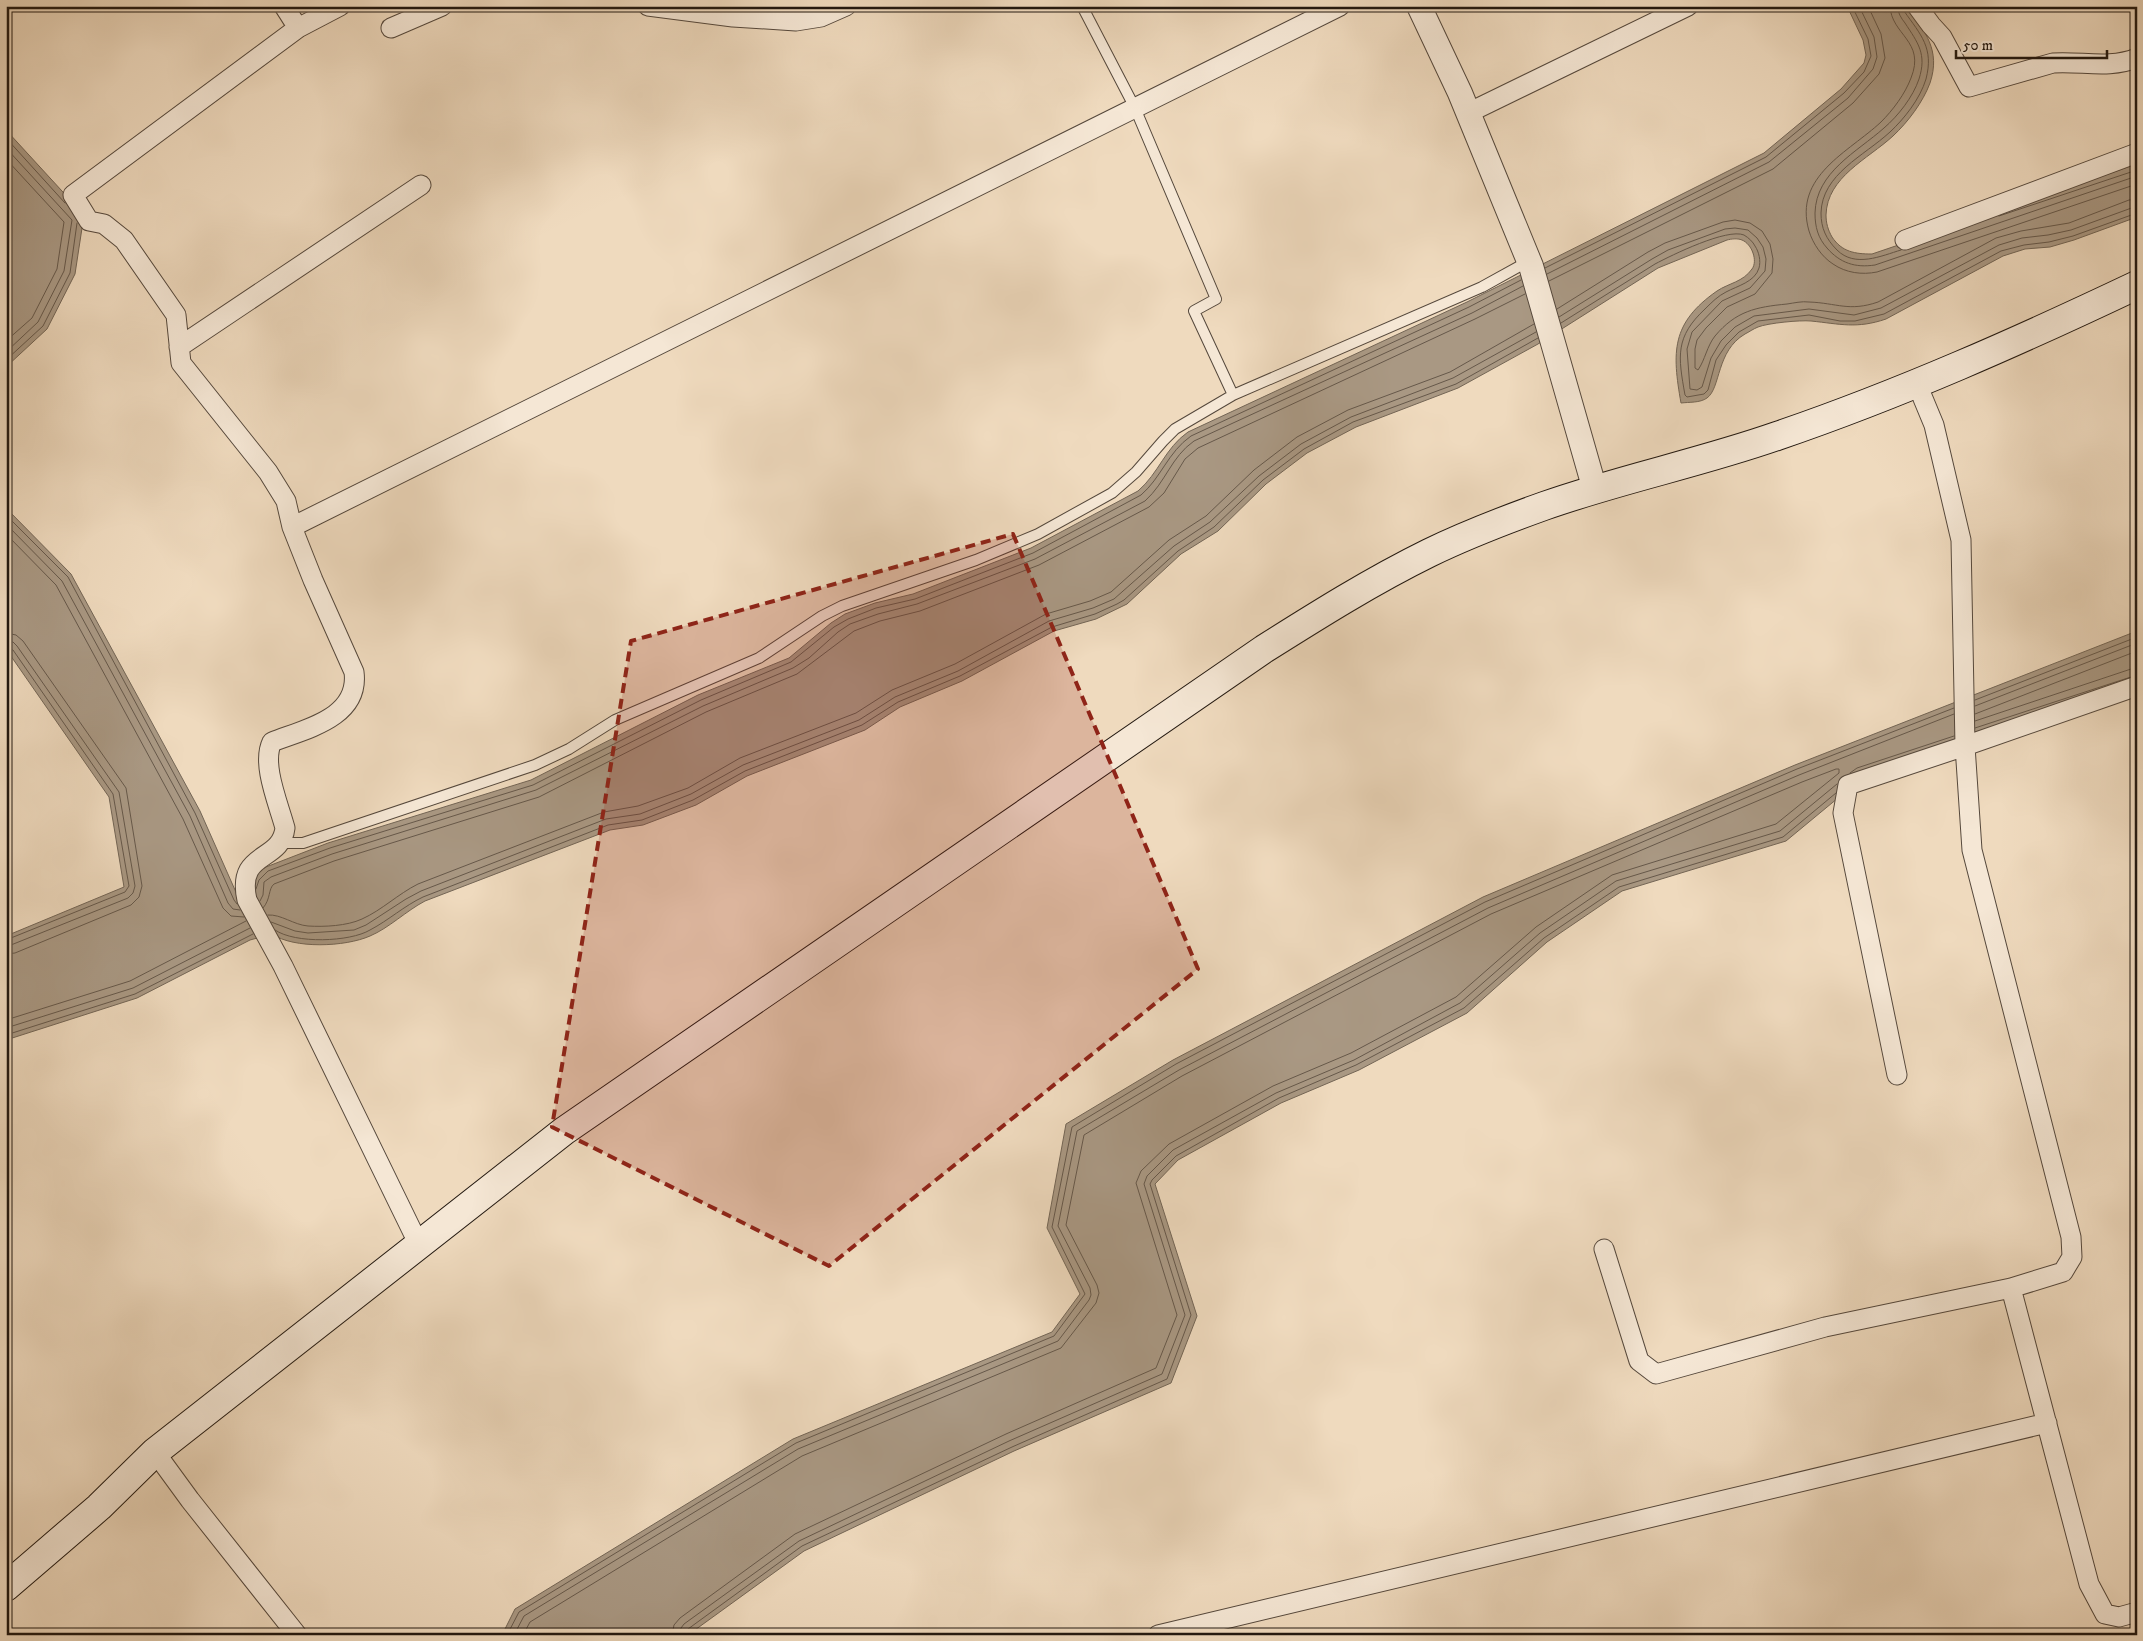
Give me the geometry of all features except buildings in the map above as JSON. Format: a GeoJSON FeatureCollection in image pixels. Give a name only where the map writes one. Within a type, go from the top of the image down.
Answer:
{"type":"FeatureCollection","features":[{"type":"Feature","properties":{"kind":"main road"},"geometry":{"type":"LineString","coordinates":[[6,1587],[99,1507],[156,1452],[564,1131],[1264,649],[1370,584],[1431,552],[1496,525],[1595,490],[1717,456],[1774,437],[1917,384],[2028,336],[2137,285]]}},
{"type":"Feature","properties":{"kind":"street"},"geometry":{"type":"LineString","coordinates":[[284,6],[298,28]]}},
{"type":"Feature","properties":{"kind":"street"},"geometry":{"type":"LineString","coordinates":[[340,6],[298,28],[73,195],[90,221],[104,224],[124,240],[130,248],[176,315],[181,363],[268,472],[286,501],[292,528],[354,672],[355,680],[352,695],[344,707],[331,719],[272,742],[269,749],[268,764],[286,828],[285,835],[275,849],[261,857],[250,867],[245,881],[247,900],[283,966],[419,1245]]}},
{"type":"Feature","properties":{"kind":"street"},"geometry":{"type":"LineString","coordinates":[[391,28],[442,6]]}},
{"type":"Feature","properties":{"kind":"street"},"geometry":{"type":"LineString","coordinates":[[648,6],[733,17],[796,21],[821,17],[846,6]]}},
{"type":"Feature","properties":{"kind":"street"},"geometry":{"type":"LineString","coordinates":[[292,528],[1340,6]]}},
{"type":"Feature","properties":{"kind":"street"},"geometry":{"type":"LineString","coordinates":[[1419,6],[1468,113],[1530,264],[1595,490]]}},
{"type":"Feature","properties":{"kind":"street"},"geometry":{"type":"LineString","coordinates":[[1468,113],[1688,6]]}},
{"type":"Feature","properties":{"kind":"street"},"geometry":{"type":"LineString","coordinates":[[1917,6],[1942,37],[1969,88],[2053,63],[2067,62],[2100,66],[2122,64],[2137,58]]}},
{"type":"Feature","properties":{"kind":"street"},"geometry":{"type":"LineString","coordinates":[[1905,240],[2137,153]]}},
{"type":"Feature","properties":{"kind":"street"},"geometry":{"type":"LineString","coordinates":[[179,347],[421,185]]}},
{"type":"Feature","properties":{"kind":"street"},"geometry":{"type":"LineString","coordinates":[[1604,1249],[1639,1361],[1656,1374],[1825,1327],[2011,1288],[2063,1272],[2072,1257],[2071,1237],[1972,850],[1965,746],[1960,540],[1934,424],[1917,384]]}},
{"type":"Feature","properties":{"kind":"street"},"geometry":{"type":"LineString","coordinates":[[1897,1075],[1843,813],[1848,784],[1965,746],[2137,686]]}},
{"type":"Feature","properties":{"kind":"street"},"geometry":{"type":"LineString","coordinates":[[2011,1288],[2089,1584],[2105,1614],[2119,1617],[2137,1612]]}},
{"type":"Feature","properties":{"kind":"street"},"geometry":{"type":"LineString","coordinates":[[1158,1635],[2047,1424]]}},
{"type":"Feature","properties":{"kind":"street"},"geometry":{"type":"LineString","coordinates":[[156,1452],[190,1500],[297,1635]]}},
{"type":"Feature","properties":{"kind":"lane"},"geometry":{"type":"LineString","coordinates":[[1082,6],[1135,108],[1216,299],[1194,311],[1233,395]]}},
{"type":"Feature","properties":{"kind":"lane"},"geometry":{"type":"LineString","coordinates":[[279,843],[303,844],[536,765],[569,749],[615,720],[759,658],[822,616],[842,606],[976,560],[1038,534],[1112,493],[1136,472],[1176,429],[1233,395],[1482,287],[1530,264]]}},
{"type":"Feature","properties":{"kind":"highlighted area"},"geometry":{"type":"Polygon","coordinates":[[[1013,534],[1198,969],[829,1266],[552,1127],[631,641],[1013,534]]]}},
{"type":"Feature","properties":{"kind":"water"},"geometry":{"type":"Polygon","coordinates":[[[1847,6],[1907,6],[1925,33],[1934,61],[1927,90],[1909,118],[1893,136],[1850,170],[1833,190],[1828,202],[1826,221],[1832,237],[1840,246],[1855,253],[1872,254],[2137,164],[2137,217],[2050,247],[2025,249],[2003,256],[1886,319],[1876,322],[1848,325],[1799,321],[1758,327],[1736,341],[1729,350],[1715,386],[1707,398],[1698,402],[1681,403],[1676,354],[1678,340],[1683,327],[1702,303],[1717,291],[1740,280],[1754,266],[1753,253],[1746,242],[1738,239],[1727,240],[1658,268],[1538,344],[1458,388],[1356,427],[1307,453],[1266,484],[1218,531],[1181,554],[1127,604],[1096,619],[1054,631],[962,681],[900,707],[865,730],[747,776],[696,805],[643,825],[610,830],[425,901],[384,929],[360,940],[320,945],[293,942],[272,934],[250,940],[137,998],[6,1040],[6,936],[124,887],[109,797],[6,649],[6,508],[71,574],[200,811],[239,899],[259,871],[266,867],[328,843],[531,780],[698,695],[789,658],[831,623],[845,614],[875,603],[913,594],[1031,548],[1138,491],[1173,445],[1188,432],[1467,302],[1764,153],[1841,89],[1864,63],[1866,55],[1863,40],[1847,6]]]}},
{"type":"Feature","properties":{"kind":"water"},"geometry":{"type":"Polygon","coordinates":[[[6,130],[84,215],[75,274],[47,329],[6,367],[6,130]]]}},
{"type":"Feature","properties":{"kind":"water"},"geometry":{"type":"Polygon","coordinates":[[[2137,631],[2137,685],[1861,779],[1786,841],[1622,891],[1547,942],[1467,1013],[1359,1070],[1281,1103],[1178,1160],[1155,1184],[1197,1316],[1171,1383],[1014,1451],[804,1551],[688,1635],[502,1635],[515,1609],[793,1439],[1052,1332],[1080,1294],[1047,1228],[1066,1124],[1173,1060],[1483,897],[1795,765],[2137,631]]]}}]}
